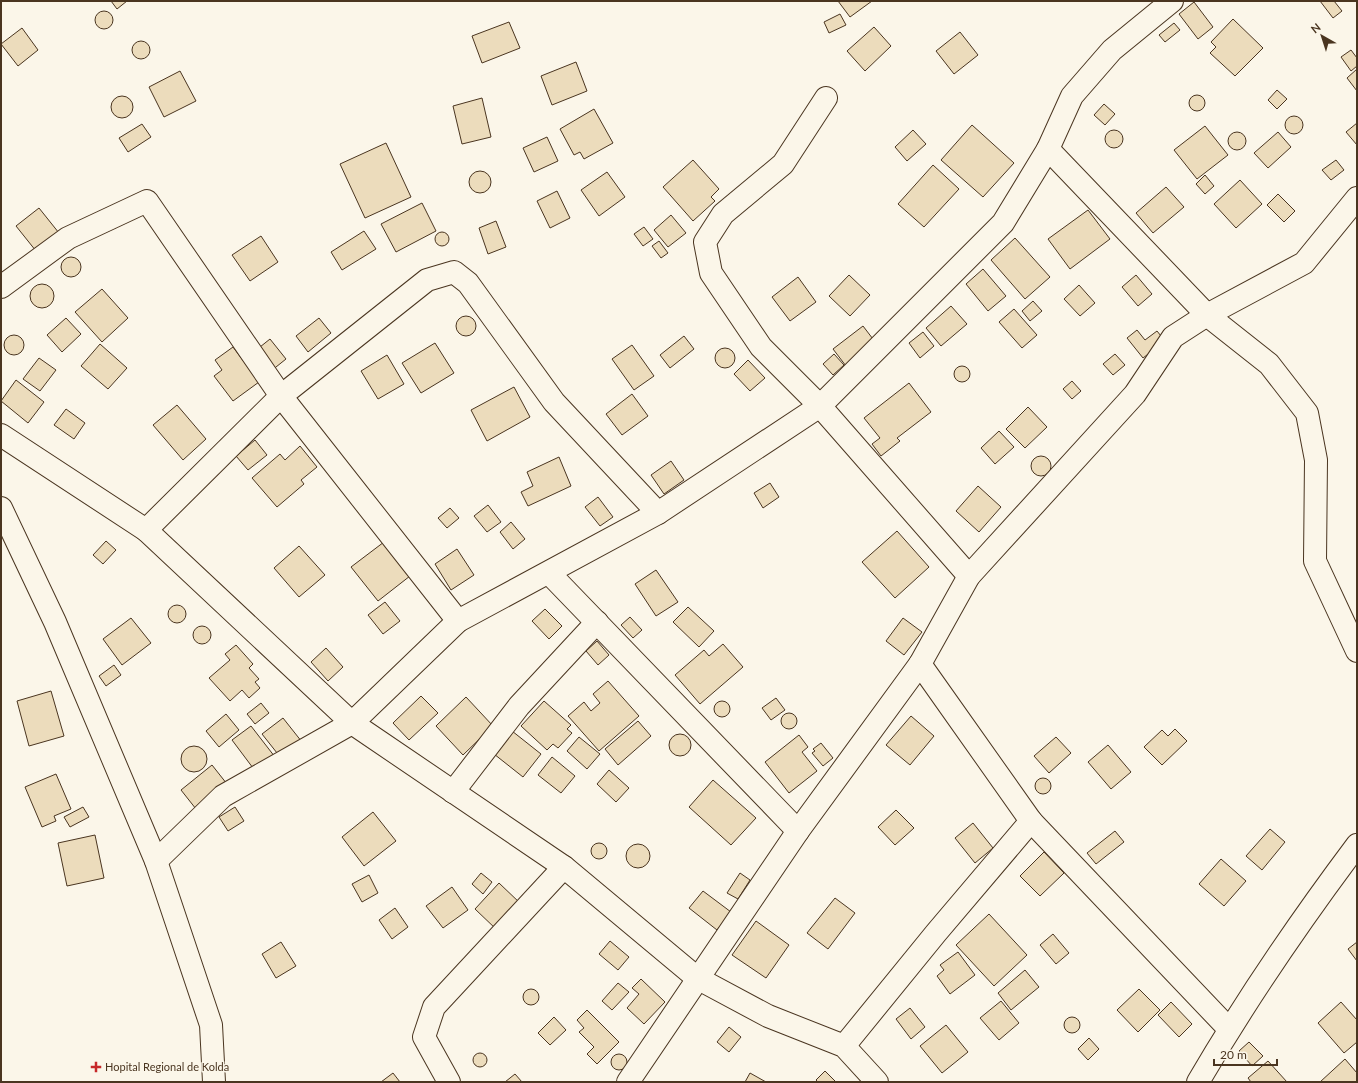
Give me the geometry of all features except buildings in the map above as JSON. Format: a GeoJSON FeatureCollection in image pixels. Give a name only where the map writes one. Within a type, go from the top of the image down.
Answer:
{"type":"FeatureCollection","features":[{"type":"Feature","properties":{"kind":"street"},"geometry":{"type":"LineString","coordinates":[[156,861],[223,796],[352,723],[458,622],[658,513],[820,406],[1004,223],[1048,149],[1072,96],[1112,50],[1172,1]]}},
{"type":"Feature","properties":{"kind":"street"},"geometry":{"type":"LineString","coordinates":[[826,98],[783,164],[723,214],[705,242],[711,273],[761,347],[820,406],[970,576]]}},
{"type":"Feature","properties":{"kind":"street"},"geometry":{"type":"LineString","coordinates":[[1048,149],[1207,315],[1269,364],[1307,413],[1316,460],[1315,561],[1357,651]]}},
{"type":"Feature","properties":{"kind":"street"},"geometry":{"type":"LineString","coordinates":[[628,1082],[798,831],[920,664],[970,576],[1135,394],[1173,337],[1207,315],[1304,264],[1357,198]]}},
{"type":"Feature","properties":{"kind":"street"},"geometry":{"type":"LineString","coordinates":[[1,287],[68,238],[147,201],[281,396],[458,622]]}},
{"type":"Feature","properties":{"kind":"street"},"geometry":{"type":"LineString","coordinates":[[146,530],[281,396],[427,280],[454,272],[468,283],[554,402],[658,513]]}},
{"type":"Feature","properties":{"kind":"street"},"geometry":{"type":"LineString","coordinates":[[1,435],[146,530],[352,723],[564,867],[697,978],[768,1016],[844,1046],[877,1082]]}},
{"type":"Feature","properties":{"kind":"street"},"geometry":{"type":"LineString","coordinates":[[1,508],[55,622],[156,861],[211,1025],[214,1082]]}},
{"type":"Feature","properties":{"kind":"street"},"geometry":{"type":"LineString","coordinates":[[549,573],[798,831]]}},
{"type":"Feature","properties":{"kind":"street"},"geometry":{"type":"LineString","coordinates":[[454,792],[519,706],[597,622]]}},
{"type":"Feature","properties":{"kind":"street"},"geometry":{"type":"LineString","coordinates":[[920,664],[1031,821],[1229,1029]]}},
{"type":"Feature","properties":{"kind":"street"},"geometry":{"type":"LineString","coordinates":[[844,1046],[936,933],[1031,821]]}},
{"type":"Feature","properties":{"kind":"street"},"geometry":{"type":"LineString","coordinates":[[1198,1082],[1229,1029],[1314,903],[1357,845]]}},
{"type":"Feature","properties":{"kind":"street"},"geometry":{"type":"LineString","coordinates":[[449,1082],[424,1037],[434,1006],[564,867]]}},
{"type":"Feature","properties":{"kind":"place","name":"Hopital Regional de Kolda"},"geometry":{"type":"Point","coordinates":[96,1067]}}]}
